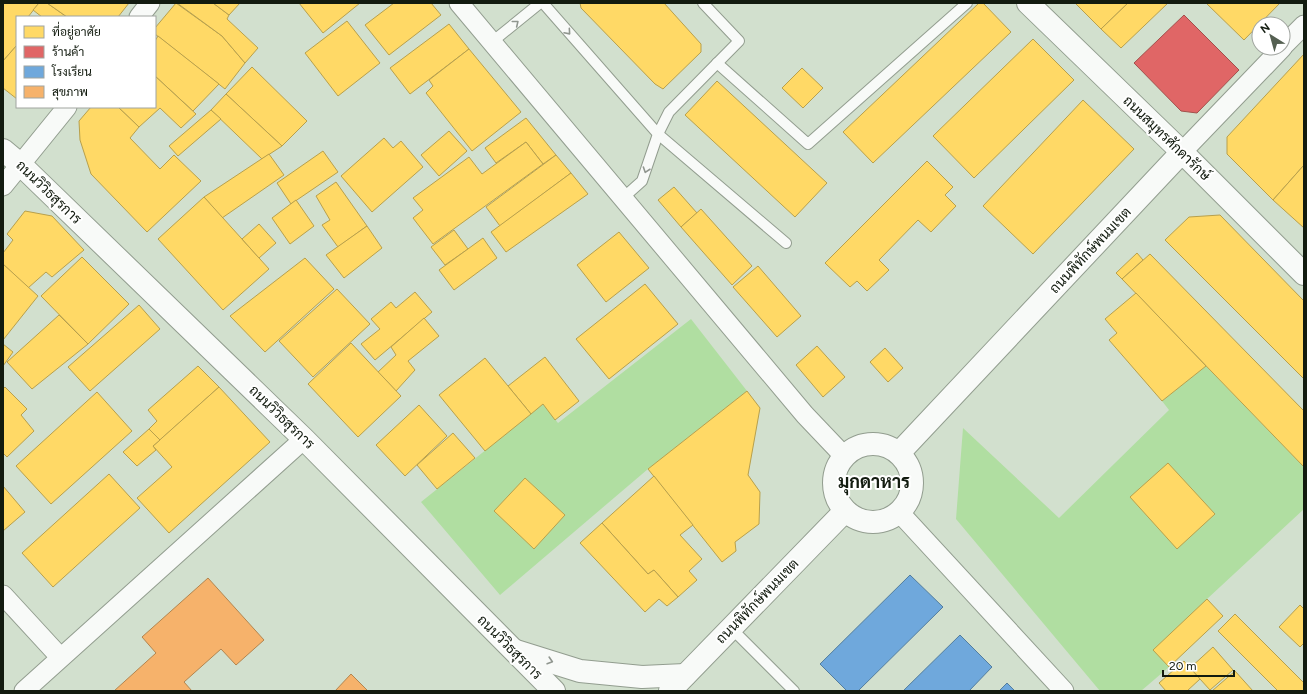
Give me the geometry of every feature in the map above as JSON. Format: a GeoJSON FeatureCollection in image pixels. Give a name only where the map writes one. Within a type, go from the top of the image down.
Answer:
{"type":"FeatureCollection","features":[{"type":"Feature","properties":{"kind":"main road","name":"ถนนสมุทรศักดารักษ์"},"geometry":{"type":"LineString","coordinates":[[1028,3],[1182,152],[1304,274]]}},
{"type":"Feature","properties":{"kind":"main road","name":"ถนนวิวิธสุรการ"},"geometry":{"type":"LineString","coordinates":[[3,150],[21,164],[304,439],[554,691]]}},
{"type":"Feature","properties":{"kind":"main road","name":"ถนนพิทักษ์พนมเขต"},"geometry":{"type":"LineString","coordinates":[[899,453],[1182,152]]}},
{"type":"Feature","properties":{"kind":"main road"},"geometry":{"type":"LineString","coordinates":[[876,444],[895,450],[899,453],[911,471],[912,487],[909,500],[894,517],[879,522],[865,522],[848,515],[839,505],[834,493],[833,479],[839,462],[844,456],[848,452],[862,445],[876,444]]}},
{"type":"Feature","properties":{"kind":"main road","name":"ถนนพิทักษ์พนมเขต"},"geometry":{"type":"LineString","coordinates":[[670,691],[845,511]]}},
{"type":"Feature","properties":{"kind":"main road"},"geometry":{"type":"LineString","coordinates":[[513,650],[580,671],[642,678],[685,675]]}},
{"type":"Feature","properties":{"kind":"main road"},"geometry":{"type":"LineString","coordinates":[[513,650],[532,691]]}},
{"type":"Feature","properties":{"kind":"street"},"geometry":{"type":"LineString","coordinates":[[140,16],[150,3]]}},
{"type":"Feature","properties":{"kind":"street"},"geometry":{"type":"LineString","coordinates":[[459,3],[805,415],[844,456]]}},
{"type":"Feature","properties":{"kind":"street","name":"ถนนพิทักษ์พนมเขต"},"geometry":{"type":"LineString","coordinates":[[1291,38],[1304,24]]}},
{"type":"Feature","properties":{"kind":"street","name":"ถนนพิทักษ์พนมเขต"},"geometry":{"type":"LineString","coordinates":[[1182,152],[1273,56]]}},
{"type":"Feature","properties":{"kind":"street"},"geometry":{"type":"LineString","coordinates":[[3,186],[66,108]]}},
{"type":"Feature","properties":{"kind":"street"},"geometry":{"type":"LineString","coordinates":[[24,691],[304,439]]}},
{"type":"Feature","properties":{"kind":"street"},"geometry":{"type":"LineString","coordinates":[[899,512],[1064,691]]}},
{"type":"Feature","properties":{"kind":"street"},"geometry":{"type":"LineString","coordinates":[[3,595],[60,657]]}},
{"type":"Feature","properties":{"kind":"lane"},"geometry":{"type":"LineString","coordinates":[[492,42],[541,3],[658,134],[786,243]]}},
{"type":"Feature","properties":{"kind":"lane"},"geometry":{"type":"LineString","coordinates":[[623,198],[642,182],[658,134],[669,112],[739,41],[703,3]]}},
{"type":"Feature","properties":{"kind":"lane"},"geometry":{"type":"LineString","coordinates":[[718,63],[808,144],[967,3]]}},
{"type":"Feature","properties":{"kind":"lane"},"geometry":{"type":"LineString","coordinates":[[731,628],[794,691]]}},
{"type":"Feature","properties":{"kind":"green space"},"geometry":{"type":"Polygon","coordinates":[[[691,319],[747,391],[648,469],[500,595],[421,502],[543,404],[558,423],[691,319]]]}},
{"type":"Feature","properties":{"kind":"green space"},"geometry":{"type":"Polygon","coordinates":[[[1206,366],[1304,467],[1304,509],[1207,599],[1169,667],[1141,691],[1100,691],[956,519],[963,428],[1059,518],[1169,410],[1162,401],[1206,366]]]}},
{"type":"Feature","properties":{"kind":"building: ที่อยู่อาศัย"},"geometry":{"type":"Polygon","coordinates":[[[3,3],[39,3],[29,16],[16,16],[16,46],[3,61],[3,3]]]}},
{"type":"Feature","properties":{"kind":"building: ที่อยู่อาศัย"},"geometry":{"type":"Polygon","coordinates":[[[39,3],[47,3],[66,16],[41,16],[33,10],[39,3]]]}},
{"type":"Feature","properties":{"kind":"building: ที่อยู่อาศัย"},"geometry":{"type":"Polygon","coordinates":[[[47,3],[129,3],[119,16],[66,16],[47,3]]]}},
{"type":"Feature","properties":{"kind":"building: ที่อยู่อาศัย"},"geometry":{"type":"Polygon","coordinates":[[[176,3],[222,36],[245,63],[225,89],[156,35],[156,27],[176,3]]]}},
{"type":"Feature","properties":{"kind":"building: ที่อยู่อาศัย"},"geometry":{"type":"Polygon","coordinates":[[[177,3],[213,3],[229,15],[227,19],[258,48],[245,63],[222,36],[177,3]]]}},
{"type":"Feature","properties":{"kind":"building: ที่อยู่อาศัย"},"geometry":{"type":"Polygon","coordinates":[[[213,3],[240,3],[229,15],[213,3]]]}},
{"type":"Feature","properties":{"kind":"building: ที่อยู่อาศัย"},"geometry":{"type":"Polygon","coordinates":[[[299,3],[360,3],[323,33],[299,3]]]}},
{"type":"Feature","properties":{"kind":"building: ที่อยู่อาศัย"},"geometry":{"type":"Polygon","coordinates":[[[394,3],[431,3],[441,15],[389,55],[365,25],[394,3]]]}},
{"type":"Feature","properties":{"kind":"building: ที่อยู่อาศัย"},"geometry":{"type":"Polygon","coordinates":[[[580,3],[664,3],[701,44],[701,52],[663,89],[655,84],[581,8],[580,3]]]}},
{"type":"Feature","properties":{"kind":"building: ที่อยู่อาศัย"},"geometry":{"type":"Polygon","coordinates":[[[979,3],[983,3],[1011,32],[873,163],[843,132],[979,3]]]}},
{"type":"Feature","properties":{"kind":"building: ที่อยู่อาศัย"},"geometry":{"type":"Polygon","coordinates":[[[1075,3],[1128,3],[1101,29],[1075,3]]]}},
{"type":"Feature","properties":{"kind":"building: ที่อยู่อาศัย"},"geometry":{"type":"Polygon","coordinates":[[[1128,3],[1168,3],[1121,48],[1101,29],[1128,3]]]}},
{"type":"Feature","properties":{"kind":"building: ที่อยู่อาศัย"},"geometry":{"type":"Polygon","coordinates":[[[1206,3],[1280,3],[1267,16],[1251,16],[1251,33],[1244,40],[1206,3]]]}},
{"type":"Feature","properties":{"kind":"building: ที่อยู่อาศัย"},"geometry":{"type":"Polygon","coordinates":[[[347,21],[380,63],[338,96],[305,53],[347,21]]]}},
{"type":"Feature","properties":{"kind":"building: ที่อยู่อาศัย"},"geometry":{"type":"Polygon","coordinates":[[[449,24],[469,49],[410,94],[390,68],[449,24]]]}},
{"type":"Feature","properties":{"kind":"building: ที่อยู่อาศัย"},"geometry":{"type":"Polygon","coordinates":[[[158,36],[219,84],[193,111],[156,77],[156,39],[158,36]]]}},
{"type":"Feature","properties":{"kind":"building: ที่อยู่อาศัย"},"geometry":{"type":"Polygon","coordinates":[[[1033,39],[1074,80],[974,178],[933,136],[1033,39]]]}},
{"type":"Feature","properties":{"kind":"building: ที่อยู่อาศัย"},"geometry":{"type":"Polygon","coordinates":[[[16,46],[16,98],[3,88],[3,61],[16,46]]]}},
{"type":"Feature","properties":{"kind":"building: ที่อยู่อาศัย"},"geometry":{"type":"Polygon","coordinates":[[[469,49],[521,112],[472,151],[426,93],[433,86],[429,80],[469,49]]]}},
{"type":"Feature","properties":{"kind":"building: ที่อยู่อาศัย"},"geometry":{"type":"Polygon","coordinates":[[[1304,54],[1304,165],[1273,200],[1227,154],[1227,137],[1304,54]]]}},
{"type":"Feature","properties":{"kind":"building: ที่อยู่อาศัย"},"geometry":{"type":"Polygon","coordinates":[[[252,67],[307,121],[282,146],[226,94],[252,67]]]}},
{"type":"Feature","properties":{"kind":"building: ที่อยู่อาศัย"},"geometry":{"type":"Polygon","coordinates":[[[802,68],[823,88],[803,108],[782,88],[802,68]]]}},
{"type":"Feature","properties":{"kind":"building: ที่อยู่อาศัย"},"geometry":{"type":"Polygon","coordinates":[[[156,77],[196,114],[181,128],[160,108],[139,127],[119,108],[156,108],[156,77]]]}},
{"type":"Feature","properties":{"kind":"building: ที่อยู่อาศัย"},"geometry":{"type":"Polygon","coordinates":[[[717,81],[827,183],[795,217],[685,115],[717,81]]]}},
{"type":"Feature","properties":{"kind":"building: ที่อยู่อาศัย"},"geometry":{"type":"Polygon","coordinates":[[[226,94],[282,146],[262,159],[211,110],[226,94]]]}},
{"type":"Feature","properties":{"kind":"building: ที่อยู่อาศัย"},"geometry":{"type":"Polygon","coordinates":[[[1083,100],[1134,149],[1033,254],[983,206],[1083,100]]]}},
{"type":"Feature","properties":{"kind":"building: ที่อยู่อาศัย"},"geometry":{"type":"Polygon","coordinates":[[[90,108],[119,108],[139,127],[130,138],[160,169],[174,155],[201,181],[147,232],[91,174],[80,140],[79,121],[90,108]]]}},
{"type":"Feature","properties":{"kind":"building: ที่อยู่อาศัย"},"geometry":{"type":"Polygon","coordinates":[[[211,110],[221,119],[178,156],[169,146],[211,110]]]}},
{"type":"Feature","properties":{"kind":"building: ที่อยู่อาศัย"},"geometry":{"type":"Polygon","coordinates":[[[526,118],[556,155],[543,164],[526,142],[496,163],[485,148],[526,118]]]}},
{"type":"Feature","properties":{"kind":"building: ที่อยู่อาศัย"},"geometry":{"type":"Polygon","coordinates":[[[449,131],[467,151],[439,176],[421,155],[449,131]]]}},
{"type":"Feature","properties":{"kind":"building: ที่อยู่อาศัย"},"geometry":{"type":"Polygon","coordinates":[[[384,138],[393,148],[401,141],[423,167],[372,212],[341,176],[384,138]]]}},
{"type":"Feature","properties":{"kind":"building: ที่อยู่อาศัย"},"geometry":{"type":"Polygon","coordinates":[[[526,142],[543,164],[433,244],[413,218],[423,210],[413,198],[469,157],[482,174],[526,142]]]}},
{"type":"Feature","properties":{"kind":"building: ที่อยู่อาศัย"},"geometry":{"type":"Polygon","coordinates":[[[323,151],[338,172],[291,204],[277,183],[323,151]]]}},
{"type":"Feature","properties":{"kind":"building: ที่อยู่อาศัย"},"geometry":{"type":"Polygon","coordinates":[[[269,154],[284,175],[222,218],[204,197],[269,154]]]}},
{"type":"Feature","properties":{"kind":"building: ที่อยู่อาศัย"},"geometry":{"type":"Polygon","coordinates":[[[556,155],[571,173],[500,226],[486,207],[556,155]]]}},
{"type":"Feature","properties":{"kind":"building: ที่อยู่อาศัย"},"geometry":{"type":"Polygon","coordinates":[[[927,161],[953,187],[945,195],[956,206],[931,232],[918,220],[879,260],[889,270],[867,291],[857,281],[850,287],[825,263],[927,161]]]}},
{"type":"Feature","properties":{"kind":"building: ที่อยู่อาศัย"},"geometry":{"type":"Polygon","coordinates":[[[1304,165],[1304,228],[1273,200],[1304,165]]]}},
{"type":"Feature","properties":{"kind":"building: ที่อยู่อาศัย"},"geometry":{"type":"Polygon","coordinates":[[[571,173],[588,194],[506,252],[491,232],[571,173]]]}},
{"type":"Feature","properties":{"kind":"building: ที่อยู่อาศัย"},"geometry":{"type":"Polygon","coordinates":[[[336,182],[367,226],[338,247],[322,225],[330,220],[316,196],[336,182]]]}},
{"type":"Feature","properties":{"kind":"building: ที่อยู่อาศัย"},"geometry":{"type":"Polygon","coordinates":[[[674,187],[697,213],[681,227],[658,200],[674,187]]]}},
{"type":"Feature","properties":{"kind":"building: ที่อยู่อาศัย"},"geometry":{"type":"Polygon","coordinates":[[[204,197],[269,269],[223,310],[158,239],[204,197]]]}},
{"type":"Feature","properties":{"kind":"building: ที่อยู่อาศัย"},"geometry":{"type":"Polygon","coordinates":[[[296,200],[314,226],[290,244],[272,218],[296,200]]]}},
{"type":"Feature","properties":{"kind":"building: ที่อยู่อาศัย"},"geometry":{"type":"Polygon","coordinates":[[[701,209],[752,266],[732,285],[681,227],[701,209]]]}},
{"type":"Feature","properties":{"kind":"building: ที่อยู่อาศัย"},"geometry":{"type":"Polygon","coordinates":[[[25,211],[52,216],[84,250],[52,277],[46,272],[28,288],[3,264],[3,253],[13,240],[7,234],[25,211]]]}},
{"type":"Feature","properties":{"kind":"building: ที่อยู่อาศัย"},"geometry":{"type":"Polygon","coordinates":[[[1220,215],[1304,301],[1304,379],[1165,240],[1189,217],[1220,215]]]}},
{"type":"Feature","properties":{"kind":"building: ที่อยู่อาศัย"},"geometry":{"type":"Polygon","coordinates":[[[259,224],[276,243],[259,258],[242,239],[259,224]]]}},
{"type":"Feature","properties":{"kind":"building: ที่อยู่อาศัย"},"geometry":{"type":"Polygon","coordinates":[[[367,226],[382,248],[344,278],[326,255],[367,226]]]}},
{"type":"Feature","properties":{"kind":"building: ที่อยู่อาศัย"},"geometry":{"type":"Polygon","coordinates":[[[454,230],[468,249],[445,265],[431,247],[454,230]]]}},
{"type":"Feature","properties":{"kind":"building: ที่อยู่อาศัย"},"geometry":{"type":"Polygon","coordinates":[[[619,232],[649,268],[606,302],[577,265],[619,232]]]}},
{"type":"Feature","properties":{"kind":"building: ที่อยู่อาศัย"},"geometry":{"type":"Polygon","coordinates":[[[483,238],[497,258],[454,290],[439,270],[483,238]]]}},
{"type":"Feature","properties":{"kind":"building: ที่อยู่อาศัย"},"geometry":{"type":"Polygon","coordinates":[[[1137,253],[1143,260],[1122,279],[1116,273],[1137,253]]]}},
{"type":"Feature","properties":{"kind":"building: ที่อยู่อาศัย"},"geometry":{"type":"Polygon","coordinates":[[[1150,254],[1304,411],[1304,467],[1122,279],[1150,254]]]}},
{"type":"Feature","properties":{"kind":"building: ที่อยู่อาศัย"},"geometry":{"type":"Polygon","coordinates":[[[82,257],[129,304],[88,344],[41,296],[82,257]]]}},
{"type":"Feature","properties":{"kind":"building: ที่อยู่อาศัย"},"geometry":{"type":"Polygon","coordinates":[[[305,258],[334,289],[265,352],[230,316],[305,258]]]}},
{"type":"Feature","properties":{"kind":"building: ที่อยู่อาศัย"},"geometry":{"type":"Polygon","coordinates":[[[3,264],[38,296],[3,340],[3,264]]]}},
{"type":"Feature","properties":{"kind":"building: ที่อยู่อาศัย"},"geometry":{"type":"Polygon","coordinates":[[[758,266],[801,316],[777,337],[733,287],[758,266]]]}},
{"type":"Feature","properties":{"kind":"building: ที่อยู่อาศัย"},"geometry":{"type":"Polygon","coordinates":[[[645,284],[678,324],[609,379],[576,339],[645,284]]]}},
{"type":"Feature","properties":{"kind":"building: ที่อยู่อาศัย"},"geometry":{"type":"Polygon","coordinates":[[[337,289],[370,324],[313,377],[279,341],[337,289]]]}},
{"type":"Feature","properties":{"kind":"building: ที่อยู่อาศัย"},"geometry":{"type":"Polygon","coordinates":[[[415,292],[432,312],[375,360],[361,344],[380,329],[371,319],[391,302],[396,308],[415,292]]]}},
{"type":"Feature","properties":{"kind":"building: ที่อยู่อาศัย"},"geometry":{"type":"Polygon","coordinates":[[[1136,293],[1206,366],[1162,401],[1109,340],[1117,333],[1105,319],[1136,293]]]}},
{"type":"Feature","properties":{"kind":"building: ที่อยู่อาศัย"},"geometry":{"type":"Polygon","coordinates":[[[139,305],[160,329],[90,391],[68,367],[139,305]]]}},
{"type":"Feature","properties":{"kind":"building: ที่อยู่อาศัย"},"geometry":{"type":"Polygon","coordinates":[[[59,315],[88,344],[32,389],[7,362],[59,315]]]}},
{"type":"Feature","properties":{"kind":"building: ที่อยู่อาศัย"},"geometry":{"type":"Polygon","coordinates":[[[424,318],[439,336],[408,361],[415,370],[396,391],[378,372],[396,355],[391,347],[424,318]]]}},
{"type":"Feature","properties":{"kind":"building: ที่อยู่อาศัย"},"geometry":{"type":"Polygon","coordinates":[[[351,343],[401,396],[358,437],[308,384],[351,343]]]}},
{"type":"Feature","properties":{"kind":"building: ที่อยู่อาศัย"},"geometry":{"type":"Polygon","coordinates":[[[3,344],[13,352],[3,366],[3,344]]]}},
{"type":"Feature","properties":{"kind":"building: ที่อยู่อาศัย"},"geometry":{"type":"Polygon","coordinates":[[[817,346],[845,377],[823,397],[796,365],[817,346]]]}},
{"type":"Feature","properties":{"kind":"building: ที่อยู่อาศัย"},"geometry":{"type":"Polygon","coordinates":[[[885,348],[903,368],[888,382],[870,362],[885,348]]]}},
{"type":"Feature","properties":{"kind":"building: ที่อยู่อาศัย"},"geometry":{"type":"Polygon","coordinates":[[[545,357],[579,401],[555,420],[543,404],[531,414],[508,386],[545,357]]]}},
{"type":"Feature","properties":{"kind":"building: ที่อยู่อาศัย"},"geometry":{"type":"Polygon","coordinates":[[[485,358],[531,414],[485,451],[439,395],[485,358]]]}},
{"type":"Feature","properties":{"kind":"building: ที่อยู่อาศัย"},"geometry":{"type":"Polygon","coordinates":[[[198,366],[219,387],[160,440],[149,429],[157,421],[148,410],[198,366]]]}},
{"type":"Feature","properties":{"kind":"building: ที่อยู่อาศัย"},"geometry":{"type":"Polygon","coordinates":[[[5,387],[27,409],[21,415],[34,431],[7,457],[3,453],[3,389],[5,387]]]}},
{"type":"Feature","properties":{"kind":"building: ที่อยู่อาศัย"},"geometry":{"type":"Polygon","coordinates":[[[219,387],[270,442],[169,533],[137,498],[172,467],[153,446],[219,387]]]}},
{"type":"Feature","properties":{"kind":"building: ที่อยู่อาศัย"},"geometry":{"type":"Polygon","coordinates":[[[747,391],[760,408],[748,475],[760,492],[759,524],[735,542],[736,551],[722,562],[648,469],[747,391]]]}},
{"type":"Feature","properties":{"kind":"building: ที่อยู่อาศัย"},"geometry":{"type":"Polygon","coordinates":[[[97,392],[132,431],[51,504],[16,466],[97,392]]]}},
{"type":"Feature","properties":{"kind":"building: ที่อยู่อาศัย"},"geometry":{"type":"Polygon","coordinates":[[[419,405],[447,436],[405,476],[376,445],[419,405]]]}},
{"type":"Feature","properties":{"kind":"building: ที่อยู่อาศัย"},"geometry":{"type":"Polygon","coordinates":[[[149,429],[160,440],[153,446],[156,450],[137,466],[123,452],[149,429]]]}},
{"type":"Feature","properties":{"kind":"building: ที่อยู่อาศัย"},"geometry":{"type":"Polygon","coordinates":[[[453,433],[475,458],[437,489],[417,465],[453,433]]]}},
{"type":"Feature","properties":{"kind":"building: ที่อยู่อาศัย"},"geometry":{"type":"Polygon","coordinates":[[[1168,463],[1215,514],[1177,549],[1130,497],[1168,463]]]}},
{"type":"Feature","properties":{"kind":"building: ที่อยู่อาศัย"},"geometry":{"type":"Polygon","coordinates":[[[109,474],[140,508],[53,587],[22,553],[109,474]]]}},
{"type":"Feature","properties":{"kind":"building: ที่อยู่อาศัย"},"geometry":{"type":"Polygon","coordinates":[[[654,476],[693,525],[680,535],[702,559],[689,571],[697,580],[678,597],[654,570],[648,574],[602,523],[654,476]]]}},
{"type":"Feature","properties":{"kind":"building: ที่อยู่อาศัย"},"geometry":{"type":"Polygon","coordinates":[[[525,478],[565,515],[534,549],[494,511],[525,478]]]}},
{"type":"Feature","properties":{"kind":"building: ที่อยู่อาศัย"},"geometry":{"type":"Polygon","coordinates":[[[3,486],[25,512],[3,531],[3,486]]]}},
{"type":"Feature","properties":{"kind":"building: ที่อยู่อาศัย"},"geometry":{"type":"Polygon","coordinates":[[[602,523],[648,574],[654,570],[678,597],[667,606],[659,599],[645,612],[580,543],[602,523]]]}},
{"type":"Feature","properties":{"kind":"building: ที่อยู่อาศัย"},"geometry":{"type":"Polygon","coordinates":[[[1207,599],[1223,616],[1169,667],[1153,650],[1207,599]]]}},
{"type":"Feature","properties":{"kind":"building: ที่อยู่อาศัย"},"geometry":{"type":"Polygon","coordinates":[[[1300,605],[1304,609],[1304,643],[1300,647],[1279,627],[1300,605]]]}},
{"type":"Feature","properties":{"kind":"building: ที่อยู่อาศัย"},"geometry":{"type":"Polygon","coordinates":[[[1235,614],[1304,683],[1304,691],[1278,691],[1218,631],[1235,614]]]}},
{"type":"Feature","properties":{"kind":"building: ที่อยู่อาศัย"},"geometry":{"type":"Polygon","coordinates":[[[1213,647],[1233,670],[1210,690],[1190,668],[1213,647]]]}},
{"type":"Feature","properties":{"kind":"building: ที่อยู่อาศัย"},"geometry":{"type":"Polygon","coordinates":[[[1184,661],[1200,679],[1187,691],[1166,691],[1159,683],[1184,661]]]}},
{"type":"Feature","properties":{"kind":"building: ที่อยู่อาศัย"},"geometry":{"type":"Polygon","coordinates":[[[1235,671],[1253,691],[1212,691],[1235,671]]]}},
{"type":"Feature","properties":{"kind":"building: ร้านค้า"},"geometry":{"type":"Polygon","coordinates":[[[1184,15],[1239,70],[1197,113],[1181,111],[1134,63],[1184,15]]]}},
{"type":"Feature","properties":{"kind":"building: โรงเรียน"},"geometry":{"type":"Polygon","coordinates":[[[910,575],[943,607],[858,691],[847,691],[820,664],[910,575]]]}},
{"type":"Feature","properties":{"kind":"building: โรงเรียน"},"geometry":{"type":"Polygon","coordinates":[[[960,635],[992,667],[969,691],[903,691],[960,635]]]}},
{"type":"Feature","properties":{"kind":"building: โรงเรียน"},"geometry":{"type":"Polygon","coordinates":[[[1007,683],[1015,691],[999,691],[1007,683]]]}},
{"type":"Feature","properties":{"kind":"building: สุขภาพ"},"geometry":{"type":"Polygon","coordinates":[[[208,578],[264,640],[236,665],[221,649],[184,682],[192,691],[114,691],[156,653],[142,637],[208,578]]]}},
{"type":"Feature","properties":{"kind":"building: สุขภาพ"},"geometry":{"type":"Polygon","coordinates":[[[351,674],[368,691],[335,691],[351,674]]]}},
{"type":"Feature","properties":{"kind":"district","name":"มุกดาหาร"},"geometry":{"type":"Point","coordinates":[874,482]}}]}
